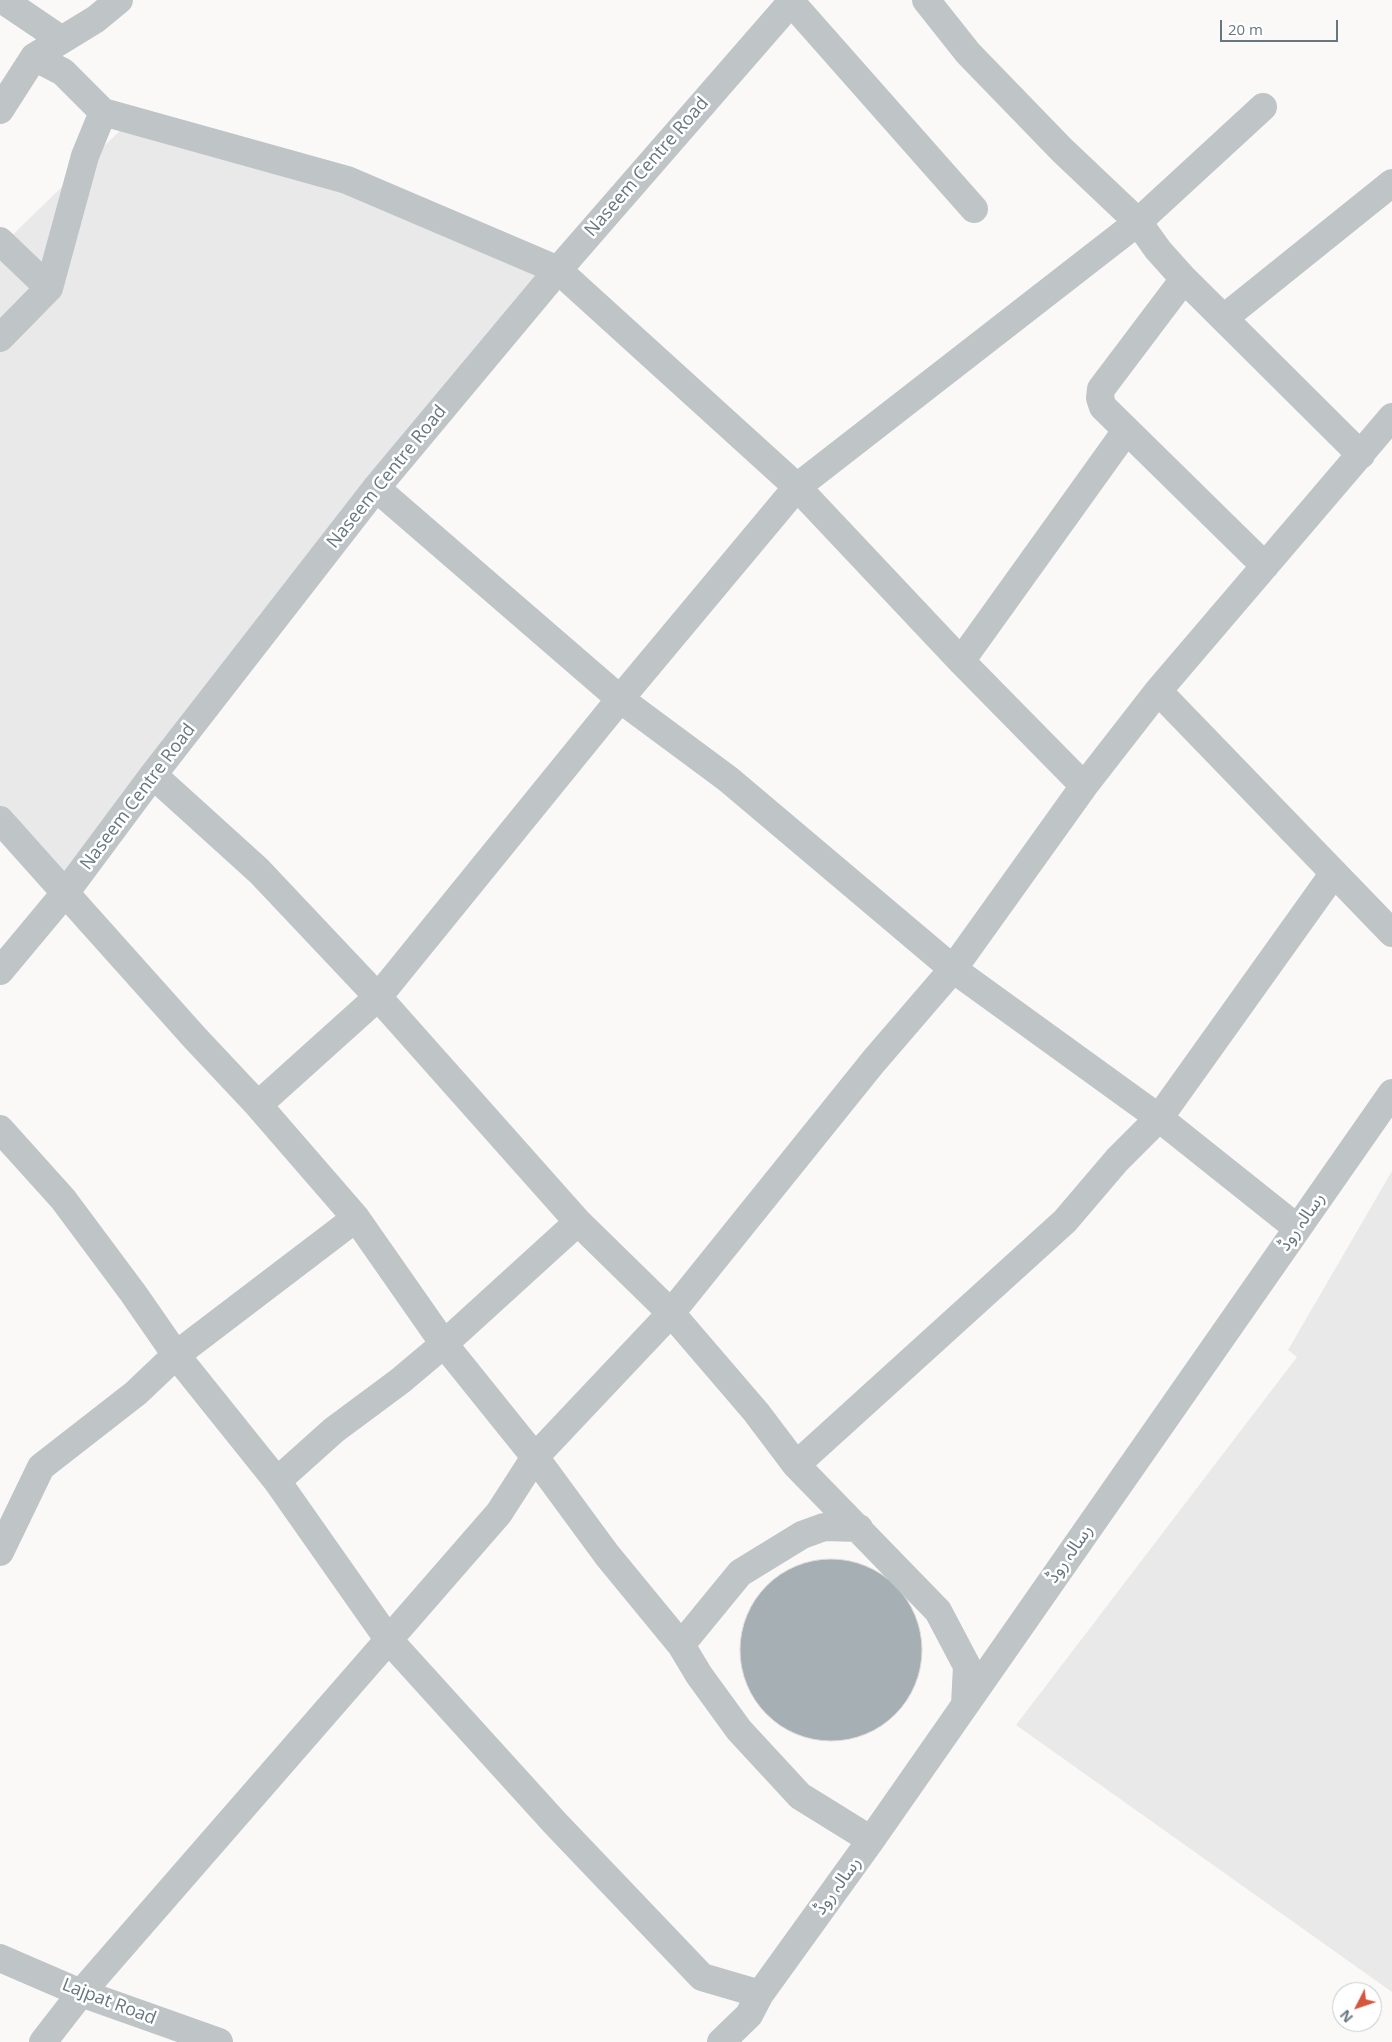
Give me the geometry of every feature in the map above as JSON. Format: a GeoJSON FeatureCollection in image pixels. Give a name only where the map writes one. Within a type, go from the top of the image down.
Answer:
{"type":"FeatureCollection","features":[{"type":"Feature","properties":{"kind":"street"},"geometry":{"type":"LineString","coordinates":[[3,0],[62,40]]}},
{"type":"Feature","properties":{"kind":"street"},"geometry":{"type":"LineString","coordinates":[[0,110],[34,57],[96,19],[119,0]]}},
{"type":"Feature","properties":{"kind":"street"},"geometry":{"type":"LineString","coordinates":[[926,0],[968,53],[1062,150],[1138,222],[1158,250],[1184,279],[1361,455]]}},
{"type":"Feature","properties":{"kind":"street"},"geometry":{"type":"LineString","coordinates":[[792,1],[974,209]]}},
{"type":"Feature","properties":{"kind":"street","name":"Naseem Centre Road"},"geometry":{"type":"LineString","coordinates":[[0,971],[66,892],[376,488],[558,270],[792,1]]}},
{"type":"Feature","properties":{"kind":"street"},"geometry":{"type":"LineString","coordinates":[[34,57],[63,72],[103,112],[347,180],[558,270],[797,487],[961,661],[1084,786]]}},
{"type":"Feature","properties":{"kind":"street"},"geometry":{"type":"LineString","coordinates":[[258,1105],[378,997],[620,699],[797,487],[1138,222],[1263,107]]}},
{"type":"Feature","properties":{"kind":"street"},"geometry":{"type":"LineString","coordinates":[[0,338],[49,288],[85,156],[103,112]]}},
{"type":"Feature","properties":{"kind":"street"},"geometry":{"type":"LineString","coordinates":[[1224,318],[1392,183]]}},
{"type":"Feature","properties":{"kind":"street"},"geometry":{"type":"LineString","coordinates":[[0,241],[49,288]]}},
{"type":"Feature","properties":{"kind":"street"},"geometry":{"type":"LineString","coordinates":[[1184,279],[1102,389],[1100,398],[1103,407],[1126,431],[1266,566]]}},
{"type":"Feature","properties":{"kind":"street"},"geometry":{"type":"LineString","coordinates":[[43,2042],[81,1993],[499,1513],[535,1457],[671,1313],[873,1062],[953,969],[1084,786],[1158,691],[1392,417]]}},
{"type":"Feature","properties":{"kind":"street"},"geometry":{"type":"LineString","coordinates":[[961,661],[1126,431]]}},
{"type":"Feature","properties":{"kind":"street"},"geometry":{"type":"LineString","coordinates":[[376,488],[620,699],[728,779],[953,969],[1159,1118],[1297,1228]]}},
{"type":"Feature","properties":{"kind":"street"},"geometry":{"type":"LineString","coordinates":[[1158,691],[1392,933]]}},
{"type":"Feature","properties":{"kind":"street"},"geometry":{"type":"LineString","coordinates":[[154,775],[259,871],[378,997],[578,1222],[671,1313],[756,1412],[796,1465],[938,1611],[967,1666],[965,1705]]}},
{"type":"Feature","properties":{"kind":"street"},"geometry":{"type":"LineString","coordinates":[[0,820],[195,1038],[258,1105],[356,1218],[444,1344],[535,1457],[607,1555],[681,1645],[699,1675],[740,1730],[800,1796],[871,1840]]}},
{"type":"Feature","properties":{"kind":"street"},"geometry":{"type":"LineString","coordinates":[[796,1465],[1065,1221],[1117,1160],[1159,1118],[1334,874]]}},
{"type":"Feature","properties":{"kind":"street","name":"رسالہ روڈ"},"geometry":{"type":"LineString","coordinates":[[721,2042],[754,2004],[871,1840],[1392,1093]]}},
{"type":"Feature","properties":{"kind":"street"},"geometry":{"type":"LineString","coordinates":[[0,1128],[63,1200],[134,1293],[176,1355],[277,1481],[388,1639],[555,1824],[702,1977],[754,2004],[749,2042]]}},
{"type":"Feature","properties":{"kind":"street"},"geometry":{"type":"LineString","coordinates":[[0,1552],[41,1467],[136,1393],[176,1355],[356,1218]]}},
{"type":"Feature","properties":{"kind":"street"},"geometry":{"type":"LineString","coordinates":[[277,1481],[334,1430],[400,1381],[444,1344],[578,1222]]}},
{"type":"Feature","properties":{"kind":"street"},"geometry":{"type":"LineString","coordinates":[[681,1645],[740,1573],[809,1532],[824,1527],[859,1528]]}},
{"type":"Feature","properties":{"kind":"street","name":"Lajpat Road"},"geometry":{"type":"LineString","coordinates":[[0,1958],[81,1993],[219,2042]]}},
{"type":"Feature","properties":{"kind":"shaded area"},"geometry":{"type":"Polygon","coordinates":[[[131,120],[347,180],[558,270],[66,892],[0,819],[0,247],[131,120]]]}},
{"type":"Feature","properties":{"kind":"shaded area"},"geometry":{"type":"Polygon","coordinates":[[[1392,1171],[1392,1992],[1382,1985],[1382,1982],[1378,1982],[1016,1725],[1297,1357],[1288,1350],[1392,1171]]]}},
{"type":"Feature","properties":{"kind":"building"},"geometry":{"type":"Polygon","coordinates":[[[840,1559],[866,1566],[882,1574],[901,1592],[915,1615],[922,1641],[922,1659],[915,1685],[907,1701],[889,1720],[882,1726],[857,1737],[840,1741],[822,1741],[796,1734],[780,1726],[755,1701],[747,1685],[742,1668],[740,1641],[747,1615],[755,1599],[780,1574],[796,1566],[813,1561],[840,1559]]]}}]}
